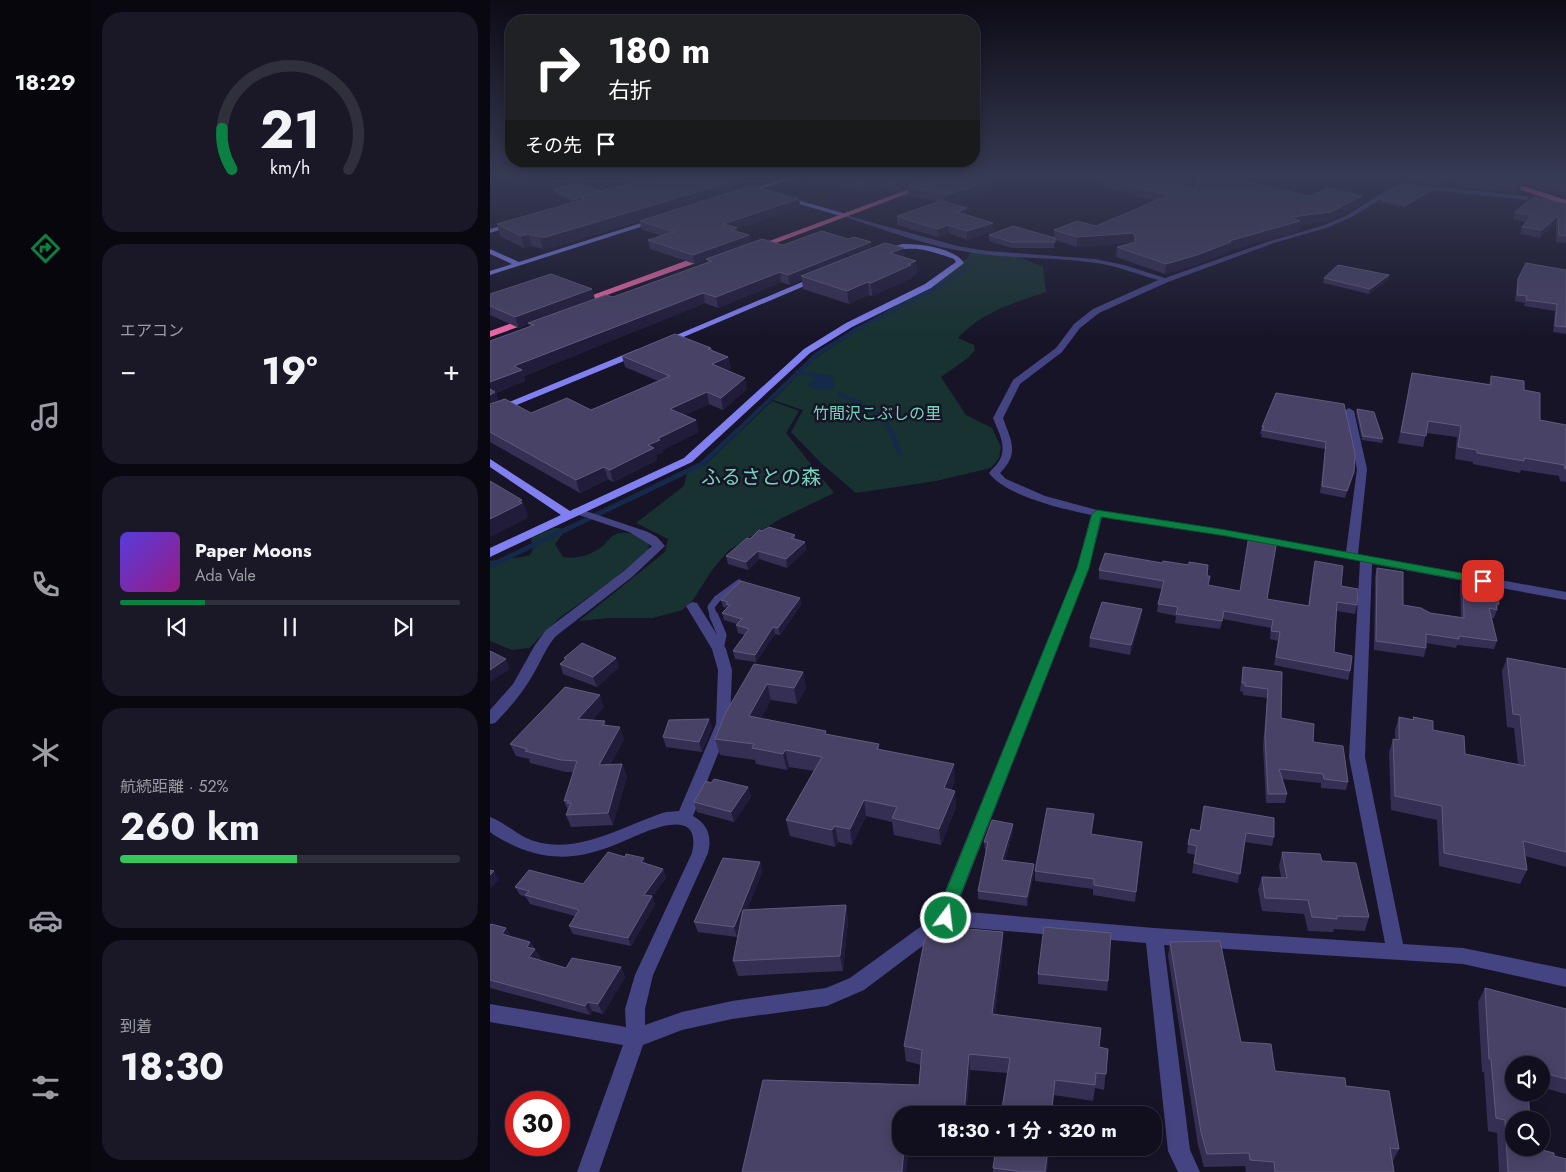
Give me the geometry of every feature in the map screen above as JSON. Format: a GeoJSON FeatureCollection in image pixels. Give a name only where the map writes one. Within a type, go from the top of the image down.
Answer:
{"type":"FeatureCollection","features":[{"type":"Feature","properties":{"kind":"highway"},"geometry":{"type":"LineString","coordinates":[[748,241],[779,230]]}},
{"type":"Feature","properties":{"kind":"highway"},"geometry":{"type":"LineString","coordinates":[[740,253],[804,230]]}},
{"type":"Feature","properties":{"kind":"highway"},"geometry":{"type":"LineString","coordinates":[[563,308],[720,251]]}},
{"type":"Feature","properties":{"kind":"highway"},"geometry":{"type":"LineString","coordinates":[[574,313],[713,263]]}},
{"type":"Feature","properties":{"kind":"highway"},"geometry":{"type":"LineString","coordinates":[[490,334],[537,322],[490,344]]}},
{"type":"Feature","properties":{"kind":"street"},"geometry":{"type":"LineString","coordinates":[[490,273],[627,230]]}},
{"type":"Feature","properties":{"kind":"street"},"geometry":{"type":"LineString","coordinates":[[890,230],[970,250],[1017,256],[1094,260],[1112,263],[1165,280]]}},
{"type":"Feature","properties":{"kind":"street"},"geometry":{"type":"LineString","coordinates":[[1315,230],[1272,242],[1165,280],[1096,311],[1077,326],[1059,350],[1016,382],[998,418],[1010,448],[1005,463],[994,473],[1002,481],[1057,504],[1097,514],[1226,533],[1566,596]]}},
{"type":"Feature","properties":{"kind":"street"},"geometry":{"type":"LineString","coordinates":[[490,553],[581,515],[688,460],[789,365],[807,351],[849,325],[928,286],[960,263],[957,258],[916,244],[897,246],[870,257]]}},
{"type":"Feature","properties":{"kind":"street"},"geometry":{"type":"LineString","coordinates":[[490,251],[518,264]]}},
{"type":"Feature","properties":{"kind":"street"},"geometry":{"type":"LineString","coordinates":[[490,413],[826,276]]}},
{"type":"Feature","properties":{"kind":"street"},"geometry":{"type":"LineString","coordinates":[[1349,411],[1362,469],[1357,757],[1396,952]]}},
{"type":"Feature","properties":{"kind":"street"},"geometry":{"type":"LineString","coordinates":[[490,462],[581,515],[648,536],[654,539],[659,546],[628,574],[552,633],[541,644],[532,666],[509,701],[490,719]]}},
{"type":"Feature","properties":{"kind":"street"},"geometry":{"type":"LineString","coordinates":[[946,918],[950,901],[1083,568],[1097,514]]}},
{"type":"Feature","properties":{"kind":"street"},"geometry":{"type":"LineString","coordinates":[[684,818],[722,724],[725,670],[719,649],[692,606]]}},
{"type":"Feature","properties":{"kind":"street"},"geometry":{"type":"LineString","coordinates":[[490,824],[518,843],[538,850],[566,851],[591,846],[668,818],[684,818],[698,827],[703,839],[700,853],[644,975],[635,1009],[636,1038],[588,1172]]}},
{"type":"Feature","properties":{"kind":"street"},"geometry":{"type":"LineString","coordinates":[[490,1013],[636,1038],[682,1021],[732,1010],[827,997],[857,984],[946,918],[1154,936],[1462,956],[1566,978]]}},
{"type":"Feature","properties":{"kind":"street"},"geometry":{"type":"LineString","coordinates":[[1154,936],[1179,1151],[1188,1172]]}},
{"type":"Feature","properties":{"kind":"lane"},"geometry":{"type":"LineString","coordinates":[[719,649],[723,637],[720,626],[712,615],[711,607],[717,599],[739,582]]}},
{"type":"Feature","properties":{"kind":"green space","name":"竹間沢こぶしの里"},"geometry":{"type":"Polygon","coordinates":[[[970,250],[1017,256],[1043,267],[1046,292],[998,309],[967,329],[958,338],[974,345],[975,350],[968,358],[941,377],[966,415],[992,428],[1001,447],[999,458],[991,468],[936,481],[856,493],[821,463],[791,432],[803,410],[773,400],[814,359],[968,258],[970,250]]]}},
{"type":"Feature","properties":{"kind":"green space","name":"ふるさとの森"},"geometry":{"type":"Polygon","coordinates":[[[772,401],[799,411],[786,433],[834,493],[782,518],[729,550],[712,570],[693,600],[682,610],[653,618],[609,618],[579,621],[665,552],[668,539],[636,523],[684,486],[687,472],[704,466],[772,401]]]}},
{"type":"Feature","properties":{"kind":"green space"},"geometry":{"type":"Polygon","coordinates":[[[554,528],[560,528],[564,532],[555,544],[563,557],[568,558],[590,554],[619,533],[636,535],[650,542],[648,551],[614,579],[558,619],[529,648],[512,650],[490,641],[490,561],[530,555],[533,549],[531,538],[554,528]]]}},
{"type":"Feature","properties":{"kind":"water"},"geometry":{"type":"Polygon","coordinates":[[[827,374],[834,376],[834,388],[824,390],[806,385],[815,379],[827,374]]]}},
{"type":"Feature","properties":{"kind":"building"},"geometry":{"type":"Polygon","coordinates":[[[508,230],[570,230],[546,237],[528,234],[521,236],[508,230]]]}},
{"type":"Feature","properties":{"kind":"building"},"geometry":{"type":"Polygon","coordinates":[[[667,230],[733,230],[749,235],[693,255],[648,240],[674,232],[667,230]]]}},
{"type":"Feature","properties":{"kind":"building"},"geometry":{"type":"Polygon","coordinates":[[[1003,230],[1026,230],[1055,238],[1055,242],[1011,242],[989,235],[1003,230]]]}},
{"type":"Feature","properties":{"kind":"building"},"geometry":{"type":"Polygon","coordinates":[[[1054,230],[1269,230],[1229,241],[1231,242],[1166,264],[1117,247],[1136,242],[1134,233],[1077,237],[1054,230]]]}},
{"type":"Feature","properties":{"kind":"building"},"geometry":{"type":"Polygon","coordinates":[[[1559,230],[1566,230],[1566,236],[1559,235],[1559,230]]]}},
{"type":"Feature","properties":{"kind":"building"},"geometry":{"type":"Polygon","coordinates":[[[822,231],[848,239],[854,237],[871,242],[788,275],[780,272],[716,297],[703,293],[514,366],[522,370],[490,382],[490,341],[534,325],[528,323],[606,295],[613,297],[712,261],[706,259],[762,239],[783,245],[822,231]]]}},
{"type":"Feature","properties":{"kind":"building"},"geometry":{"type":"Polygon","coordinates":[[[885,243],[904,248],[890,253],[916,261],[871,283],[868,282],[847,291],[801,276],[885,243]]]}},
{"type":"Feature","properties":{"kind":"building"},"geometry":{"type":"Polygon","coordinates":[[[1526,263],[1566,270],[1566,327],[1555,326],[1557,304],[1526,300],[1527,296],[1517,295],[1518,279],[1526,263]]]}},
{"type":"Feature","properties":{"kind":"building"},"geometry":{"type":"Polygon","coordinates":[[[1338,265],[1389,275],[1370,289],[1324,278],[1338,265]]]}},
{"type":"Feature","properties":{"kind":"building"},"geometry":{"type":"Polygon","coordinates":[[[551,274],[592,289],[515,317],[490,306],[490,294],[551,274]]]}},
{"type":"Feature","properties":{"kind":"building"},"geometry":{"type":"Polygon","coordinates":[[[675,334],[728,357],[712,364],[745,378],[721,398],[707,392],[670,409],[696,420],[648,445],[654,448],[610,470],[604,467],[576,480],[490,432],[490,404],[505,399],[531,413],[567,398],[591,410],[670,376],[622,356],[675,334]]]}},
{"type":"Feature","properties":{"kind":"building"},"geometry":{"type":"Polygon","coordinates":[[[1412,373],[1491,385],[1491,376],[1524,381],[1524,390],[1540,393],[1540,420],[1566,425],[1566,469],[1564,465],[1524,458],[1524,461],[1477,453],[1477,450],[1458,447],[1461,426],[1428,421],[1426,436],[1401,432],[1412,373]]]}},
{"type":"Feature","properties":{"kind":"building"},"geometry":{"type":"Polygon","coordinates":[[[1276,393],[1344,404],[1355,453],[1354,472],[1347,491],[1322,486],[1326,442],[1262,430],[1276,393]]]}},
{"type":"Feature","properties":{"kind":"building"},"geometry":{"type":"Polygon","coordinates":[[[1357,409],[1374,412],[1383,439],[1363,436],[1357,409]]]}},
{"type":"Feature","properties":{"kind":"building"},"geometry":{"type":"Polygon","coordinates":[[[490,481],[522,500],[519,501],[522,503],[490,519],[490,481]]]}},
{"type":"Feature","properties":{"kind":"building"},"geometry":{"type":"Polygon","coordinates":[[[769,527],[795,535],[791,538],[805,542],[786,559],[758,551],[746,562],[726,556],[747,538],[750,539],[759,530],[762,531],[769,527]]]}},
{"type":"Feature","properties":{"kind":"building"},"geometry":{"type":"Polygon","coordinates":[[[1249,536],[1277,540],[1267,599],[1309,606],[1315,561],[1343,566],[1341,586],[1358,589],[1357,605],[1337,602],[1334,652],[1352,656],[1350,671],[1276,657],[1280,632],[1271,631],[1273,620],[1224,611],[1222,621],[1176,614],[1178,607],[1158,604],[1164,581],[1099,570],[1105,553],[1162,563],[1163,561],[1189,565],[1189,562],[1208,565],[1207,576],[1210,576],[1208,585],[1240,591],[1249,536]]]}},
{"type":"Feature","properties":{"kind":"building"},"geometry":{"type":"Polygon","coordinates":[[[1377,568],[1403,572],[1403,605],[1421,608],[1430,613],[1464,618],[1463,576],[1498,582],[1499,604],[1496,604],[1497,610],[1489,608],[1497,641],[1459,636],[1459,639],[1426,634],[1426,648],[1376,641],[1377,568]]]}},
{"type":"Feature","properties":{"kind":"building"},"geometry":{"type":"Polygon","coordinates":[[[741,581],[800,598],[778,628],[773,627],[755,655],[733,651],[749,629],[736,625],[742,619],[722,613],[730,605],[726,604],[728,602],[721,600],[741,581]]]}},
{"type":"Feature","properties":{"kind":"building"},"geometry":{"type":"Polygon","coordinates":[[[1102,602],[1142,609],[1131,645],[1090,638],[1102,602]]]}},
{"type":"Feature","properties":{"kind":"building"},"geometry":{"type":"Polygon","coordinates":[[[582,643],[616,658],[593,677],[560,664],[566,659],[564,658],[582,643]]]}},
{"type":"Feature","properties":{"kind":"building"},"geometry":{"type":"Polygon","coordinates":[[[490,651],[506,659],[490,670],[490,651]]]}},
{"type":"Feature","properties":{"kind":"building"},"geometry":{"type":"Polygon","coordinates":[[[1507,658],[1566,669],[1566,852],[1523,841],[1527,870],[1444,853],[1442,806],[1395,796],[1393,739],[1399,740],[1399,717],[1414,720],[1413,717],[1433,721],[1433,730],[1464,736],[1465,754],[1525,766],[1520,715],[1513,714],[1507,658]]]}},
{"type":"Feature","properties":{"kind":"building"},"geometry":{"type":"Polygon","coordinates":[[[754,664],[803,672],[794,688],[767,684],[749,716],[826,731],[825,734],[879,744],[877,749],[954,764],[944,788],[955,791],[939,829],[892,818],[897,807],[864,800],[850,829],[835,826],[832,830],[786,820],[822,757],[785,750],[783,754],[752,748],[754,744],[715,739],[726,712],[754,664]]]}},
{"type":"Feature","properties":{"kind":"building"},"geometry":{"type":"Polygon","coordinates":[[[1243,667],[1282,672],[1281,718],[1314,724],[1313,742],[1343,746],[1348,782],[1324,779],[1323,774],[1279,769],[1287,794],[1268,794],[1265,737],[1268,689],[1245,686],[1245,683],[1242,683],[1243,667]]]}},
{"type":"Feature","properties":{"kind":"building"},"geometry":{"type":"Polygon","coordinates":[[[565,687],[600,695],[578,719],[605,721],[602,725],[620,727],[599,765],[622,764],[608,813],[566,815],[571,803],[567,803],[569,800],[564,801],[577,761],[561,760],[525,751],[527,749],[510,744],[565,687]]]}},
{"type":"Feature","properties":{"kind":"building"},"geometry":{"type":"Polygon","coordinates":[[[709,719],[699,742],[663,737],[669,720],[709,719]]]}},
{"type":"Feature","properties":{"kind":"building"},"geometry":{"type":"Polygon","coordinates":[[[714,779],[748,787],[731,812],[694,802],[706,781],[711,783],[714,779]]]}},
{"type":"Feature","properties":{"kind":"building"},"geometry":{"type":"Polygon","coordinates":[[[1204,806],[1274,818],[1274,837],[1246,833],[1240,874],[1194,863],[1197,846],[1188,844],[1191,829],[1200,831],[1204,806]]]}},
{"type":"Feature","properties":{"kind":"building"},"geometry":{"type":"Polygon","coordinates":[[[1047,808],[1094,814],[1091,834],[1142,842],[1136,892],[1094,885],[1094,879],[1035,871],[1047,808]]]}},
{"type":"Feature","properties":{"kind":"building"},"geometry":{"type":"Polygon","coordinates":[[[992,820],[1013,824],[1002,860],[1034,864],[1027,897],[978,891],[988,842],[984,842],[992,820]]]}},
{"type":"Feature","properties":{"kind":"building"},"geometry":{"type":"Polygon","coordinates":[[[608,852],[625,857],[626,854],[644,858],[641,862],[663,869],[644,895],[652,896],[628,938],[569,926],[579,910],[525,895],[529,891],[515,887],[529,870],[583,884],[608,852]]]}},
{"type":"Feature","properties":{"kind":"building"},"geometry":{"type":"Polygon","coordinates":[[[1282,852],[1320,854],[1322,861],[1356,863],[1369,917],[1337,916],[1337,919],[1312,917],[1308,900],[1265,898],[1262,877],[1287,878],[1282,852]]]}},
{"type":"Feature","properties":{"kind":"building"},"geometry":{"type":"Polygon","coordinates":[[[723,858],[760,862],[734,927],[694,922],[723,858]]]}},
{"type":"Feature","properties":{"kind":"building"},"geometry":{"type":"Polygon","coordinates":[[[846,905],[840,956],[733,961],[743,910],[846,905]]]}},
{"type":"Feature","properties":{"kind":"building"},"geometry":{"type":"Polygon","coordinates":[[[491,924],[506,928],[502,934],[530,942],[527,947],[535,949],[529,957],[566,968],[572,958],[621,967],[598,1004],[588,1002],[585,1006],[490,980],[491,924]]]}},
{"type":"Feature","properties":{"kind":"building"},"geometry":{"type":"Polygon","coordinates":[[[932,926],[1003,932],[992,1014],[1101,1028],[1099,1047],[1108,1049],[1106,1074],[1096,1073],[1095,1085],[1055,1080],[1052,1106],[1002,1106],[1010,1058],[969,1054],[965,1106],[892,1106],[892,1156],[903,1156],[902,1172],[742,1172],[763,1080],[919,1085],[922,1050],[904,1046],[924,942],[932,926]]]}},
{"type":"Feature","properties":{"kind":"building"},"geometry":{"type":"Polygon","coordinates":[[[1044,927],[1111,933],[1108,981],[1038,974],[1044,927]]]}},
{"type":"Feature","properties":{"kind":"building"},"geometry":{"type":"Polygon","coordinates":[[[1220,941],[1241,1042],[1271,1044],[1275,1071],[1345,1078],[1346,1086],[1389,1091],[1399,1149],[1390,1148],[1394,1172],[1275,1172],[1274,1162],[1250,1160],[1249,1153],[1207,1154],[1201,1132],[1170,942],[1220,941]]]}},
{"type":"Feature","properties":{"kind":"building"},"geometry":{"type":"Polygon","coordinates":[[[1485,988],[1566,1009],[1566,1079],[1550,1075],[1550,1056],[1505,1056],[1505,1101],[1529,1101],[1529,1111],[1505,1111],[1505,1120],[1496,1118],[1491,1059],[1489,1059],[1485,988]]]}},
{"type":"Feature","properties":{"kind":"building"},"geometry":{"type":"Polygon","coordinates":[[[1550,1152],[1554,1153],[1554,1156],[1566,1159],[1566,1172],[1508,1172],[1507,1156],[1550,1156],[1550,1152]]]}},
{"type":"Feature","properties":{"kind":"building"},"geometry":{"type":"Polygon","coordinates":[[[995,1156],[1047,1156],[1045,1172],[1017,1172],[993,1168],[995,1156]]]}},
{"type":"Feature","properties":{"kind":"waterway"},"geometry":{"type":"LineString","coordinates":[[940,287],[969,266]]}},
{"type":"Feature","properties":{"kind":"waterway"},"geometry":{"type":"LineString","coordinates":[[798,372],[817,354],[857,329],[942,285]]}},
{"type":"Feature","properties":{"kind":"waterway"},"geometry":{"type":"LineString","coordinates":[[737,431],[798,372]]}},
{"type":"Feature","properties":{"kind":"waterway"},"geometry":{"type":"LineString","coordinates":[[798,372],[822,376]]}},
{"type":"Feature","properties":{"kind":"waterway"},"geometry":{"type":"LineString","coordinates":[[840,394],[862,404],[875,413],[891,431]]}},
{"type":"Feature","properties":{"kind":"waterway"},"geometry":{"type":"LineString","coordinates":[[490,566],[702,464],[738,430]]}},
{"type":"Feature","properties":{"kind":"waterway"},"geometry":{"type":"LineString","coordinates":[[890,430],[900,453]]}},
{"type":"Feature","properties":{"kind":"route"},"geometry":{"type":"LineString","coordinates":[[946,918],[950,901],[1083,568],[1097,514],[1226,533],[1352,555],[1483,581]]}}]}
